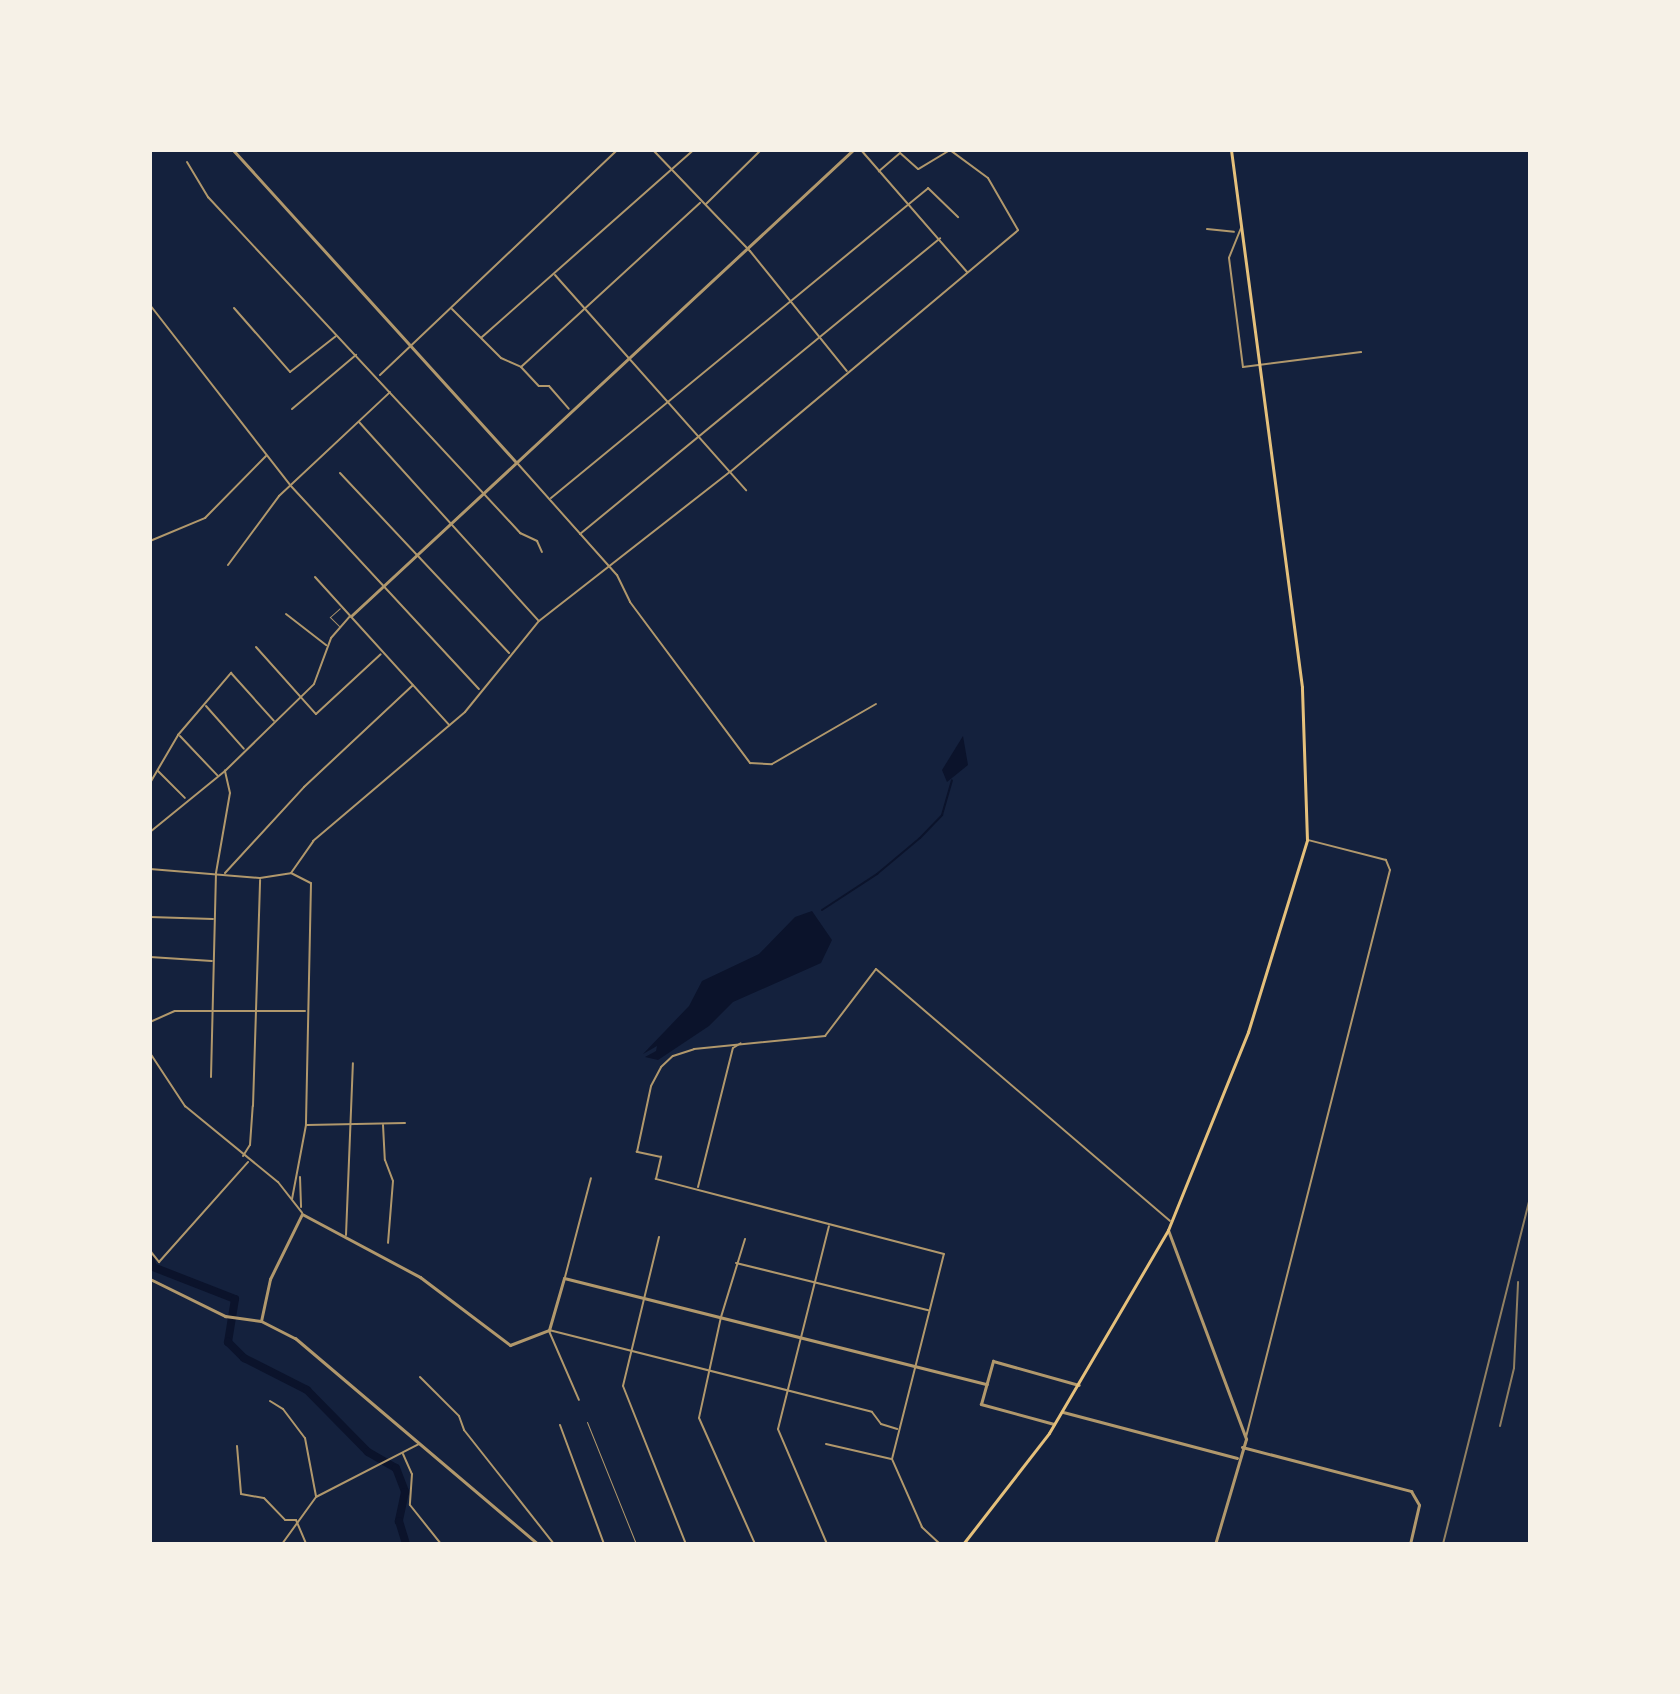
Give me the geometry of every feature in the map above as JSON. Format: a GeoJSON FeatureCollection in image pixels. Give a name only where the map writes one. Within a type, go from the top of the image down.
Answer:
{"type":"FeatureCollection","features":[{"type":"Feature","properties":{"kind":"main road"},"geometry":{"type":"LineString","coordinates":[[963,1544],[1063,1412],[1172,1222],[1248,1032],[1307,840],[1302,687],[1231,150]]}},
{"type":"Feature","properties":{"kind":"street"},"geometry":{"type":"LineString","coordinates":[[233,150],[414,346],[551,498],[579,535],[610,566],[630,602],[750,763],[772,764],[876,704]]}},
{"type":"Feature","properties":{"kind":"street"},"geometry":{"type":"LineString","coordinates":[[379,376],[617,150]]}},
{"type":"Feature","properties":{"kind":"street"},"geometry":{"type":"LineString","coordinates":[[653,150],[747,248],[848,372]]}},
{"type":"Feature","properties":{"kind":"street"},"geometry":{"type":"LineString","coordinates":[[482,337],[693,150]]}},
{"type":"Feature","properties":{"kind":"street"},"geometry":{"type":"LineString","coordinates":[[705,205],[761,150]]}},
{"type":"Feature","properties":{"kind":"street"},"geometry":{"type":"LineString","coordinates":[[150,832],[186,799],[225,771],[301,697],[321,673],[327,646],[339,626],[569,409],[853,150]]}},
{"type":"Feature","properties":{"kind":"street"},"geometry":{"type":"LineString","coordinates":[[861,150],[968,272]]}},
{"type":"Feature","properties":{"kind":"street"},"geometry":{"type":"LineString","coordinates":[[291,873],[313,841],[450,726],[539,621],[730,472],[1018,230],[988,178],[950,150],[918,169],[900,153],[879,171]]}},
{"type":"Feature","properties":{"kind":"street"},"geometry":{"type":"LineString","coordinates":[[187,162],[208,197],[379,376],[520,533],[537,541],[542,552]]}},
{"type":"Feature","properties":{"kind":"street"},"geometry":{"type":"LineString","coordinates":[[551,498],[931,187],[958,217]]}},
{"type":"Feature","properties":{"kind":"street"},"geometry":{"type":"LineString","coordinates":[[521,367],[701,202]]}},
{"type":"Feature","properties":{"kind":"street"},"geometry":{"type":"LineString","coordinates":[[1242,227],[1235,233],[1229,258],[1243,367],[1361,352]]}},
{"type":"Feature","properties":{"kind":"street"},"geometry":{"type":"LineString","coordinates":[[1207,229],[1235,233]]}},
{"type":"Feature","properties":{"kind":"street"},"geometry":{"type":"LineString","coordinates":[[579,535],[701,438],[940,238]]}},
{"type":"Feature","properties":{"kind":"street"},"geometry":{"type":"LineString","coordinates":[[555,275],[746,490]]}},
{"type":"Feature","properties":{"kind":"street"},"geometry":{"type":"LineString","coordinates":[[150,305],[290,485],[479,689]]}},
{"type":"Feature","properties":{"kind":"street"},"geometry":{"type":"LineString","coordinates":[[234,308],[290,372],[337,335]]}},
{"type":"Feature","properties":{"kind":"street"},"geometry":{"type":"LineString","coordinates":[[452,309],[501,358],[521,367],[569,409]]}},
{"type":"Feature","properties":{"kind":"street"},"geometry":{"type":"LineString","coordinates":[[292,409],[357,354]]}},
{"type":"Feature","properties":{"kind":"street"},"geometry":{"type":"LineString","coordinates":[[228,565],[290,485],[391,391]]}},
{"type":"Feature","properties":{"kind":"street"},"geometry":{"type":"LineString","coordinates":[[359,422],[539,621]]}},
{"type":"Feature","properties":{"kind":"street"},"geometry":{"type":"LineString","coordinates":[[150,541],[205,518],[267,456]]}},
{"type":"Feature","properties":{"kind":"street"},"geometry":{"type":"LineString","coordinates":[[340,473],[510,654]]}},
{"type":"Feature","properties":{"kind":"street"},"geometry":{"type":"LineString","coordinates":[[315,577],[450,726]]}},
{"type":"Feature","properties":{"kind":"street"},"geometry":{"type":"LineString","coordinates":[[286,614],[327,646]]}},
{"type":"Feature","properties":{"kind":"street"},"geometry":{"type":"LineString","coordinates":[[256,647],[316,714],[383,652]]}},
{"type":"Feature","properties":{"kind":"street"},"geometry":{"type":"LineString","coordinates":[[150,783],[178,735],[231,673],[275,722]]}},
{"type":"Feature","properties":{"kind":"street"},"geometry":{"type":"LineString","coordinates":[[225,874],[304,787],[413,685]]}},
{"type":"Feature","properties":{"kind":"street"},"geometry":{"type":"LineString","coordinates":[[205,704],[245,750]]}},
{"type":"Feature","properties":{"kind":"street"},"geometry":{"type":"LineString","coordinates":[[178,735],[218,776]]}},
{"type":"Feature","properties":{"kind":"street"},"geometry":{"type":"LineString","coordinates":[[158,771],[186,799]]}},
{"type":"Feature","properties":{"kind":"street"},"geometry":{"type":"LineString","coordinates":[[211,1077],[216,873],[230,793],[225,771]]}},
{"type":"Feature","properties":{"kind":"street"},"geometry":{"type":"LineString","coordinates":[[1215,1544],[1237,1458],[1246,1439],[1390,867],[1386,860],[1307,840]]}},
{"type":"Feature","properties":{"kind":"street"},"geometry":{"type":"LineString","coordinates":[[150,869],[260,878],[291,873],[311,883],[301,1212],[270,1279],[261,1321]]}},
{"type":"Feature","properties":{"kind":"street"},"geometry":{"type":"LineString","coordinates":[[243,1156],[250,1145],[260,878]]}},
{"type":"Feature","properties":{"kind":"street"},"geometry":{"type":"LineString","coordinates":[[150,917],[214,919]]}},
{"type":"Feature","properties":{"kind":"street"},"geometry":{"type":"LineString","coordinates":[[150,957],[213,961]]}},
{"type":"Feature","properties":{"kind":"street"},"geometry":{"type":"LineString","coordinates":[[940,1544],[922,1527],[892,1459],[944,1254],[656,1179],[661,1157],[637,1152],[651,1086],[673,1056],[742,1043],[825,1036],[876,969],[1172,1222]]}},
{"type":"Feature","properties":{"kind":"street"},"geometry":{"type":"LineString","coordinates":[[150,1022],[175,1011],[305,1011]]}},
{"type":"Feature","properties":{"kind":"street"},"geometry":{"type":"LineString","coordinates":[[697,1189],[732,1049],[742,1043]]}},
{"type":"Feature","properties":{"kind":"street"},"geometry":{"type":"LineString","coordinates":[[150,1053],[185,1106],[292,1199],[301,1212],[420,1277],[503,1342],[510,1345],[549,1330],[872,1412],[881,1424],[898,1429]]}},
{"type":"Feature","properties":{"kind":"street"},"geometry":{"type":"LineString","coordinates":[[345,1237],[353,1127],[353,1063]]}},
{"type":"Feature","properties":{"kind":"street"},"geometry":{"type":"LineString","coordinates":[[306,1125],[353,1127],[405,1123]]}},
{"type":"Feature","properties":{"kind":"street"},"geometry":{"type":"LineString","coordinates":[[383,1125],[385,1160],[393,1181],[388,1243]]}},
{"type":"Feature","properties":{"kind":"street"},"geometry":{"type":"LineString","coordinates":[[150,1236],[151,1252],[159,1262],[249,1161]]}},
{"type":"Feature","properties":{"kind":"street"},"geometry":{"type":"LineString","coordinates":[[292,1199],[300,1176]]}},
{"type":"Feature","properties":{"kind":"street"},"geometry":{"type":"LineString","coordinates":[[579,1400],[549,1330],[591,1178]]}},
{"type":"Feature","properties":{"kind":"street"},"geometry":{"type":"LineString","coordinates":[[827,1544],[778,1429],[829,1225]]}},
{"type":"Feature","properties":{"kind":"street"},"geometry":{"type":"LineString","coordinates":[[1168,1230],[1246,1439]]}},
{"type":"Feature","properties":{"kind":"street"},"geometry":{"type":"LineString","coordinates":[[659,1237],[623,1386],[686,1544]]}},
{"type":"Feature","properties":{"kind":"street"},"geometry":{"type":"LineString","coordinates":[[745,1239],[735,1263],[721,1317],[699,1418],[755,1544]]}},
{"type":"Feature","properties":{"kind":"street"},"geometry":{"type":"LineString","coordinates":[[735,1263],[929,1310]]}},
{"type":"Feature","properties":{"kind":"street"},"geometry":{"type":"LineString","coordinates":[[564,1278],[987,1384]]}},
{"type":"Feature","properties":{"kind":"street"},"geometry":{"type":"LineString","coordinates":[[150,1279],[225,1316],[261,1321],[307,1347],[538,1544]]}},
{"type":"Feature","properties":{"kind":"street"},"geometry":{"type":"LineString","coordinates":[[1055,1424],[981,1404],[993,1361],[1079,1385]]}},
{"type":"Feature","properties":{"kind":"street"},"geometry":{"type":"LineString","coordinates":[[420,1377],[459,1416],[464,1430],[554,1544]]}},
{"type":"Feature","properties":{"kind":"street"},"geometry":{"type":"LineString","coordinates":[[270,1401],[283,1409],[305,1438],[316,1497]]}},
{"type":"Feature","properties":{"kind":"street"},"geometry":{"type":"LineString","coordinates":[[1063,1412],[1237,1458]]}},
{"type":"Feature","properties":{"kind":"street"},"geometry":{"type":"LineString","coordinates":[[560,1425],[604,1544]]}},
{"type":"Feature","properties":{"kind":"street"},"geometry":{"type":"LineString","coordinates":[[282,1544],[296,1520],[316,1497],[387,1464],[420,1443]]}},
{"type":"Feature","properties":{"kind":"street"},"geometry":{"type":"LineString","coordinates":[[826,1444],[892,1459]]}},
{"type":"Feature","properties":{"kind":"street"},"geometry":{"type":"LineString","coordinates":[[237,1446],[241,1494],[264,1498],[285,1520],[296,1520]]}},
{"type":"Feature","properties":{"kind":"street"},"geometry":{"type":"LineString","coordinates":[[1242,1447],[1416,1495],[1419,1505],[1410,1544]]}},
{"type":"Feature","properties":{"kind":"street"},"geometry":{"type":"LineString","coordinates":[[403,1454],[412,1474],[410,1505],[441,1544]]}},
{"type":"Feature","properties":{"kind":"street"},"geometry":{"type":"LineString","coordinates":[[296,1520],[306,1544]]}},
{"type":"Feature","properties":{"kind":"lane"},"geometry":{"type":"LineString","coordinates":[[339,626],[330,617],[343,608]]}},
{"type":"Feature","properties":{"kind":"lane"},"geometry":{"type":"LineString","coordinates":[[587,1422],[636,1544]]}},
{"type":"Feature","properties":{"kind":"water"},"geometry":{"type":"Polygon","coordinates":[[[963,736],[968,765],[947,782],[942,770],[963,736]]]}},
{"type":"Feature","properties":{"kind":"water"},"geometry":{"type":"Polygon","coordinates":[[[812,911],[832,940],[821,963],[733,1002],[709,1026],[658,1060],[645,1057],[656,1051],[657,1046],[643,1054],[689,1006],[702,981],[759,954],[795,917],[812,911]]]}},
{"type":"Feature","properties":{"kind":"waterway"},"geometry":{"type":"LineString","coordinates":[[822,910],[877,874],[920,838],[942,815],[952,780]]}},
{"type":"Feature","properties":{"kind":"waterway"},"geometry":{"type":"LineString","coordinates":[[150,1257],[153,1267],[235,1299],[228,1342],[244,1358],[307,1390],[368,1452],[396,1468],[405,1492],[399,1521],[406,1544]]}},
{"type":"Feature","properties":{"kind":"railway"},"geometry":{"type":"LineString","coordinates":[[1443,1544],[1530,1197]]}},
{"type":"Feature","properties":{"kind":"railway"},"geometry":{"type":"LineString","coordinates":[[1500,1426],[1514,1368],[1518,1282]]}}]}
